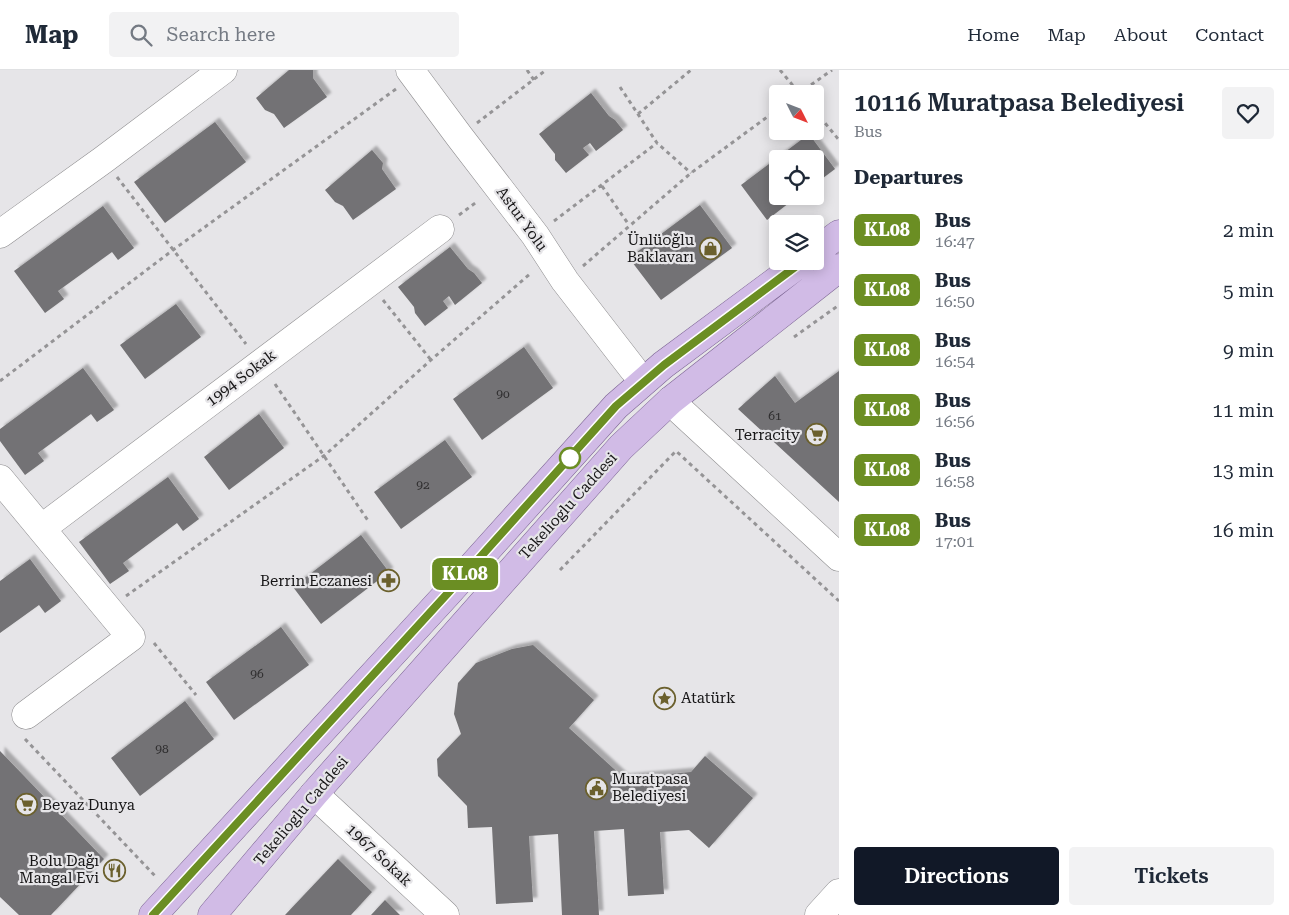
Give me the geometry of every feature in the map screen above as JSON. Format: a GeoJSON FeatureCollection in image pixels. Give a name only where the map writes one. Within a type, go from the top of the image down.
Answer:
{"type":"FeatureCollection","features":[{"type":"Feature","properties":{"kind":"main road"},"geometry":{"type":"LineString","coordinates":[[824,245],[839,234]]}},
{"type":"Feature","properties":{"kind":"main road","name":"Tekelioglu Caddesi"},"geometry":{"type":"LineString","coordinates":[[212,915],[314,794],[621,447],[670,401],[839,268]]}},
{"type":"Feature","properties":{"kind":"main road","name":"Tekelioglu Caddesi"},"geometry":{"type":"LineString","coordinates":[[153,915],[448,593],[616,406],[664,365],[790,270]]}},
{"type":"Feature","properties":{"kind":"street"},"geometry":{"type":"LineString","coordinates":[[0,234],[104,160],[223,70]]}},
{"type":"Feature","properties":{"kind":"street","name":"Astur Yolu"},"geometry":{"type":"LineString","coordinates":[[412,73],[535,235],[549,258],[633,369]]}},
{"type":"Feature","properties":{"kind":"street","name":"1994 Sokak"},"geometry":{"type":"LineString","coordinates":[[42,528],[440,229]]}},
{"type":"Feature","properties":{"kind":"street"},"geometry":{"type":"LineString","coordinates":[[670,401],[839,557]]}},
{"type":"Feature","properties":{"kind":"street"},"geometry":{"type":"LineString","coordinates":[[0,479],[131,637],[23,725]]}},
{"type":"Feature","properties":{"kind":"street","name":"1967 Sokak"},"geometry":{"type":"LineString","coordinates":[[314,794],[445,915]]}},
{"type":"Feature","properties":{"kind":"street"},"geometry":{"type":"LineString","coordinates":[[819,915],[839,893]]}},
{"type":"Feature","properties":{"kind":"path"},"geometry":{"type":"LineString","coordinates":[[527,70],[534,80]]}},
{"type":"Feature","properties":{"kind":"path"},"geometry":{"type":"LineString","coordinates":[[458,136],[546,70]]}},
{"type":"Feature","properties":{"kind":"path"},"geometry":{"type":"LineString","coordinates":[[638,114],[691,70]]}},
{"type":"Feature","properties":{"kind":"path"},"geometry":{"type":"LineString","coordinates":[[780,70],[792,85]]}},
{"type":"Feature","properties":{"kind":"path"},"geometry":{"type":"LineString","coordinates":[[810,85],[832,70]]}},
{"type":"Feature","properties":{"kind":"path"},"geometry":{"type":"LineString","coordinates":[[0,380],[412,73]]}},
{"type":"Feature","properties":{"kind":"path"},"geometry":{"type":"LineString","coordinates":[[620,86],[657,143],[691,173]]}},
{"type":"Feature","properties":{"kind":"path"},"geometry":{"type":"LineString","coordinates":[[566,281],[691,173],[769,116]]}},
{"type":"Feature","properties":{"kind":"path"},"geometry":{"type":"LineString","coordinates":[[824,122],[839,140]]}},
{"type":"Feature","properties":{"kind":"path"},"geometry":{"type":"LineString","coordinates":[[535,235],[657,143]]}},
{"type":"Feature","properties":{"kind":"path"},"geometry":{"type":"LineString","coordinates":[[104,160],[261,363],[369,522]]}},
{"type":"Feature","properties":{"kind":"path"},"geometry":{"type":"LineString","coordinates":[[602,186],[629,225]]}},
{"type":"Feature","properties":{"kind":"path"},"geometry":{"type":"LineString","coordinates":[[440,229],[499,187]]}},
{"type":"Feature","properties":{"kind":"path"},"geometry":{"type":"LineString","coordinates":[[108,609],[325,455],[549,258]]}},
{"type":"Feature","properties":{"kind":"path"},"geometry":{"type":"LineString","coordinates":[[369,282],[431,360]]}},
{"type":"Feature","properties":{"kind":"path"},"geometry":{"type":"LineString","coordinates":[[560,570],[676,451],[839,601]]}},
{"type":"Feature","properties":{"kind":"path"},"geometry":{"type":"LineString","coordinates":[[150,636],[196,695]]}},
{"type":"Feature","properties":{"kind":"path"},"geometry":{"type":"LineString","coordinates":[[23,725],[158,879]]}},
{"type":"Feature","properties":{"kind":"building"},"geometry":{"type":"Polygon","coordinates":[[[289,70],[313,70],[313,78],[327,97],[284,128],[274,114],[265,110],[256,98],[289,70]]]}},
{"type":"Feature","properties":{"kind":"building"},"geometry":{"type":"Polygon","coordinates":[[[591,93],[623,130],[596,151],[590,143],[583,148],[589,155],[566,173],[555,160],[555,154],[539,134],[591,93]]]}},
{"type":"Feature","properties":{"kind":"building"},"geometry":{"type":"Polygon","coordinates":[[[215,122],[246,162],[165,223],[134,182],[215,122]]]}},
{"type":"Feature","properties":{"kind":"building"},"geometry":{"type":"Polygon","coordinates":[[[801,140],[813,140],[821,150],[788,150],[801,140]]]}},
{"type":"Feature","properties":{"kind":"building"},"geometry":{"type":"Polygon","coordinates":[[[372,150],[383,163],[382,169],[396,189],[353,220],[343,206],[335,202],[325,190],[372,150]]]}},
{"type":"Feature","properties":{"kind":"building"},"geometry":{"type":"Polygon","coordinates":[[[824,154],[835,169],[824,177],[824,154]]]}},
{"type":"Feature","properties":{"kind":"building"},"geometry":{"type":"Polygon","coordinates":[[[769,164],[769,205],[786,205],[773,215],[769,215],[767,220],[741,185],[769,164]]]}},
{"type":"Feature","properties":{"kind":"building"},"geometry":{"type":"Polygon","coordinates":[[[700,205],[732,248],[661,300],[629,258],[700,205]]]}},
{"type":"Feature","properties":{"kind":"building"},"geometry":{"type":"Polygon","coordinates":[[[103,206],[134,248],[118,260],[112,252],[58,291],[64,299],[45,313],[14,271],[103,206]]]}},
{"type":"Feature","properties":{"kind":"building"},"geometry":{"type":"Polygon","coordinates":[[[450,247],[482,283],[455,305],[449,296],[443,301],[448,308],[425,326],[415,313],[414,307],[398,287],[450,247]]]}},
{"type":"Feature","properties":{"kind":"building"},"geometry":{"type":"Polygon","coordinates":[[[176,304],[201,337],[145,379],[120,345],[176,304]]]}},
{"type":"Feature","properties":{"kind":"building"},"geometry":{"type":"Polygon","coordinates":[[[524,347],[553,388],[482,440],[453,399],[524,347]]]}},
{"type":"Feature","properties":{"kind":"building"},"geometry":{"type":"Polygon","coordinates":[[[83,368],[114,410],[97,422],[91,414],[38,453],[44,461],[25,475],[0,441],[0,429],[83,368]]]}},
{"type":"Feature","properties":{"kind":"building","name":"Terracity"},"geometry":{"type":"Polygon","coordinates":[[[839,371],[839,502],[738,409],[775,376],[795,403],[839,371]]]}},
{"type":"Feature","properties":{"kind":"building"},"geometry":{"type":"Polygon","coordinates":[[[259,414],[284,448],[229,490],[204,457],[259,414]]]}},
{"type":"Feature","properties":{"kind":"building"},"geometry":{"type":"Polygon","coordinates":[[[445,440],[472,477],[401,529],[374,492],[445,440]]]}},
{"type":"Feature","properties":{"kind":"building"},"geometry":{"type":"Polygon","coordinates":[[[168,477],[199,519],[183,531],[177,523],[123,563],[129,571],[110,584],[79,542],[168,477]]]}},
{"type":"Feature","properties":{"kind":"building"},"geometry":{"type":"Polygon","coordinates":[[[361,535],[389,572],[321,624],[293,587],[361,535]]]}},
{"type":"Feature","properties":{"kind":"building"},"geometry":{"type":"Polygon","coordinates":[[[30,559],[61,601],[45,613],[39,605],[0,633],[0,581],[30,559]]]}},
{"type":"Feature","properties":{"kind":"building"},"geometry":{"type":"Polygon","coordinates":[[[281,627],[309,665],[234,720],[206,682],[281,627]]]}},
{"type":"Feature","properties":{"kind":"building","name":"Muratpasa Belediyesi"},"geometry":{"type":"Polygon","coordinates":[[[533,645],[594,700],[569,728],[624,778],[691,772],[705,756],[753,798],[709,848],[689,830],[660,832],[664,894],[628,896],[624,829],[594,831],[599,915],[562,915],[558,834],[529,836],[533,902],[496,904],[492,827],[468,828],[467,806],[438,776],[437,759],[461,734],[454,714],[458,683],[476,663],[512,649],[533,645]]]}},
{"type":"Feature","properties":{"kind":"building"},"geometry":{"type":"Polygon","coordinates":[[[185,701],[214,739],[140,796],[111,758],[185,701]]]}},
{"type":"Feature","properties":{"kind":"building","name":"Beyaz Dunya"},"geometry":{"type":"Polygon","coordinates":[[[0,751],[104,859],[51,915],[19,915],[0,897],[0,751]]]}},
{"type":"Feature","properties":{"kind":"building"},"geometry":{"type":"Polygon","coordinates":[[[338,859],[372,892],[351,915],[285,915],[338,859]]]}},
{"type":"Feature","properties":{"kind":"building"},"geometry":{"type":"Polygon","coordinates":[[[385,900],[400,915],[371,915],[385,900]]]}},
{"type":"Feature","properties":{"kind":"bus line","name":"KL08"},"geometry":{"type":"LineString","coordinates":[[153,915],[448,593],[616,406],[664,365],[791,270]]}},
{"type":"Feature","properties":{"kind":"place","name":"Ünlüoğlu Baklavarı"},"geometry":{"type":"Point","coordinates":[710,249]}},
{"type":"Feature","properties":{"kind":"place","name":"Terracity"},"geometry":{"type":"Point","coordinates":[816,435]}},
{"type":"Feature","properties":{"kind":"place","name":"Berrin Eczanesi"},"geometry":{"type":"Point","coordinates":[388,581]}},
{"type":"Feature","properties":{"kind":"place","name":"Atatürk"},"geometry":{"type":"Point","coordinates":[665,698]}},
{"type":"Feature","properties":{"kind":"place","name":"Muratpasa Belediyesi"},"geometry":{"type":"Point","coordinates":[596,788]}},
{"type":"Feature","properties":{"kind":"place","name":"Beyaz Dunya"},"geometry":{"type":"Point","coordinates":[26,805]}},
{"type":"Feature","properties":{"kind":"place","name":"Bolu Dağı Mangal Evi"},"geometry":{"type":"Point","coordinates":[115,870]}}]}
